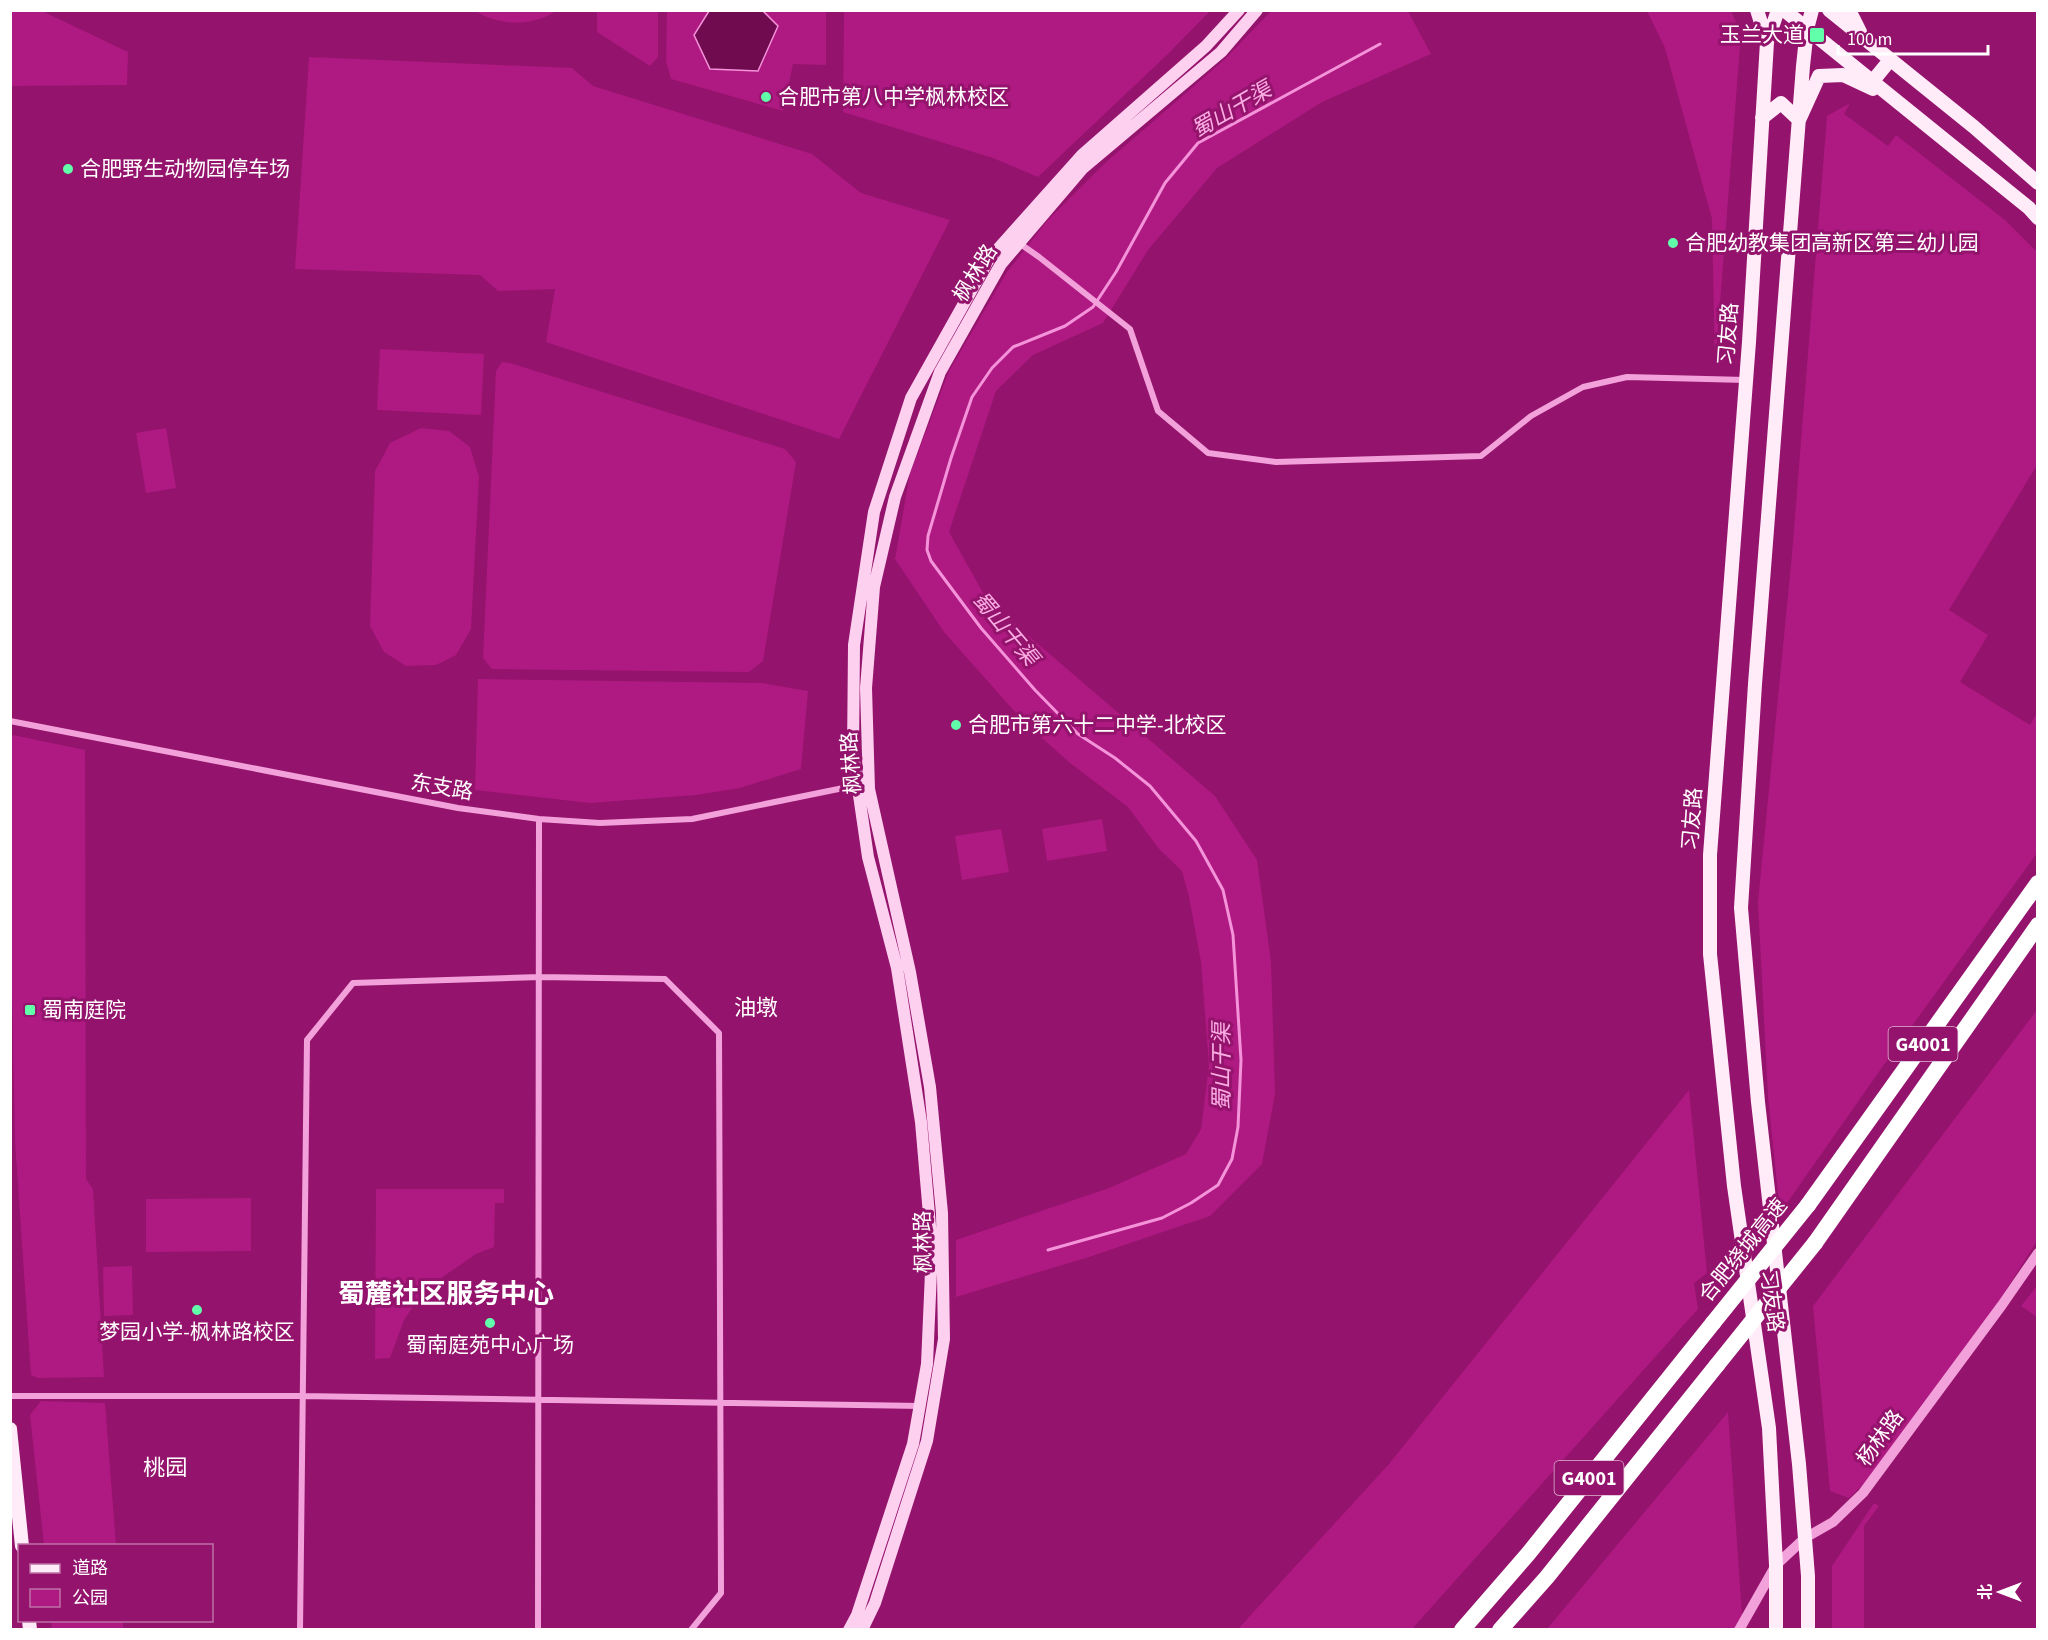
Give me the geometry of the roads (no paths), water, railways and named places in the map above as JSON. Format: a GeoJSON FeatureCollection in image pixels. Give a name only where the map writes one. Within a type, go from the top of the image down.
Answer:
{"type":"FeatureCollection","features":[{"type":"Feature","properties":{"kind":"highway","name":"合肥绕城高速"},"geometry":{"type":"LineString","coordinates":[[1462,1629],[1528,1554],[1808,1205],[2037,883]]}},
{"type":"Feature","properties":{"kind":"highway","name":"G4001"},"geometry":{"type":"LineString","coordinates":[[1500,1629],[1547,1577],[1815,1243],[2037,925]]}},
{"type":"Feature","properties":{"kind":"main road","name":"枫林路"},"geometry":{"type":"LineString","coordinates":[[849,1629],[857,1615],[913,1444],[927,1365],[933,1250],[921,1122],[897,968],[868,857],[863,783],[866,688],[874,587],[895,497],[940,372],[1013,239],[1082,155],[1206,46],[1239,10]]}},
{"type":"Feature","properties":{"kind":"main road","name":"枫林路"},"geometry":{"type":"LineString","coordinates":[[862,1629],[875,1603],[924,1451],[944,1339],[942,1213],[930,1087],[910,972],[863,783],[853,754],[854,645],[874,512],[911,398],[989,259],[1013,239],[1082,169],[1221,52],[1257,10]]}},
{"type":"Feature","properties":{"kind":"main road"},"geometry":{"type":"LineString","coordinates":[[1757,10],[1767,42]]}},
{"type":"Feature","properties":{"kind":"main road","name":"习友路"},"geometry":{"type":"LineString","coordinates":[[1776,1629],[1776,1565],[1768,1428],[1734,1186],[1710,954],[1710,855],[1746,380],[1767,42],[1778,10]]}},
{"type":"Feature","properties":{"kind":"main road"},"geometry":{"type":"LineString","coordinates":[[1784,10],[2029,208],[2037,218]]}},
{"type":"Feature","properties":{"kind":"main road","name":"习友路"},"geometry":{"type":"LineString","coordinates":[[1808,1629],[1808,1576],[1799,1464],[1758,1102],[1741,908],[1755,684],[1799,120],[1807,29],[1812,10]]}},
{"type":"Feature","properties":{"kind":"main road"},"geometry":{"type":"LineString","coordinates":[[1829,10],[1974,127],[2037,183]]}},
{"type":"Feature","properties":{"kind":"main road"},"geometry":{"type":"LineString","coordinates":[[1849,10],[1864,39]]}},
{"type":"Feature","properties":{"kind":"main road"},"geometry":{"type":"LineString","coordinates":[[1872,81],[1890,60]]}},
{"type":"Feature","properties":{"kind":"main road"},"geometry":{"type":"LineString","coordinates":[[1762,118],[1781,103],[1799,120],[1819,76],[1843,75],[1893,98]]}},
{"type":"Feature","properties":{"kind":"main road"},"geometry":{"type":"LineString","coordinates":[[10,1429],[22,1544]]}},
{"type":"Feature","properties":{"kind":"street"},"geometry":{"type":"LineString","coordinates":[[1013,239],[1130,329],[1158,411],[1208,453],[1276,462],[1481,456],[1531,416],[1583,387],[1627,377],[1746,380]]}},
{"type":"Feature","properties":{"kind":"street","name":"东支路"},"geometry":{"type":"LineString","coordinates":[[10,721],[459,808],[539,819],[600,823],[692,819],[863,783]]}},
{"type":"Feature","properties":{"kind":"street"},"geometry":{"type":"LineString","coordinates":[[538,1629],[539,819]]}},
{"type":"Feature","properties":{"kind":"street"},"geometry":{"type":"LineString","coordinates":[[300,1629],[307,1040],[353,983],[540,977],[665,979],[719,1034],[721,1593],[691,1629]]}},
{"type":"Feature","properties":{"kind":"street","name":"杨林路"},"geometry":{"type":"LineString","coordinates":[[1739,1629],[1776,1565],[1805,1538],[1833,1522],[1863,1493],[2002,1305],[2037,1253]]}},
{"type":"Feature","properties":{"kind":"street"},"geometry":{"type":"LineString","coordinates":[[10,1396],[303,1396],[933,1406]]}},
{"type":"Feature","properties":{"kind":"waterway","name":"蜀山干渠"},"geometry":{"type":"LineString","coordinates":[[1048,1250],[1162,1218],[1191,1203],[1218,1185],[1232,1159],[1238,1127],[1241,1060],[1233,935],[1223,890],[1196,841],[1150,786],[1115,758],[1078,734],[1035,690],[981,628],[931,561],[927,550],[928,536],[972,397],[992,368],[1013,347],[1065,326],[1093,307],[1116,272],[1165,183],[1198,143],[1380,44]]}},
{"type":"Feature","properties":{"kind":"place","name":"玉兰大道"},"geometry":{"type":"Point","coordinates":[1817,35]}},
{"type":"Feature","properties":{"kind":"place","name":"合肥市第八中学枫林校区"},"geometry":{"type":"Point","coordinates":[766,97]}},
{"type":"Feature","properties":{"kind":"place","name":"合肥野生动物园停车场"},"geometry":{"type":"Point","coordinates":[68,169]}},
{"type":"Feature","properties":{"kind":"place","name":"合肥幼教集团高新区第三幼儿园"},"geometry":{"type":"Point","coordinates":[1673,243]}},
{"type":"Feature","properties":{"kind":"place","name":"合肥市第六十二中学-北校区"},"geometry":{"type":"Point","coordinates":[956,725]}},
{"type":"Feature","properties":{"kind":"place","name":"蜀南庭院"},"geometry":{"type":"Point","coordinates":[30,1010]}},
{"type":"Feature","properties":{"kind":"place","name":"梦园小学-枫林路校区"},"geometry":{"type":"Point","coordinates":[197,1310]}},
{"type":"Feature","properties":{"kind":"place","name":"蜀南庭苑中心广场"},"geometry":{"type":"Point","coordinates":[490,1323]}},
{"type":"Feature","properties":{"kind":"district","name":"油墩"},"geometry":{"type":"Point","coordinates":[756,1007]}},
{"type":"Feature","properties":{"kind":"district","name":"蜀麓社区服务中心"},"geometry":{"type":"Point","coordinates":[446,1294]}},
{"type":"Feature","properties":{"kind":"district","name":"桃园"},"geometry":{"type":"Point","coordinates":[165,1467]}}]}
